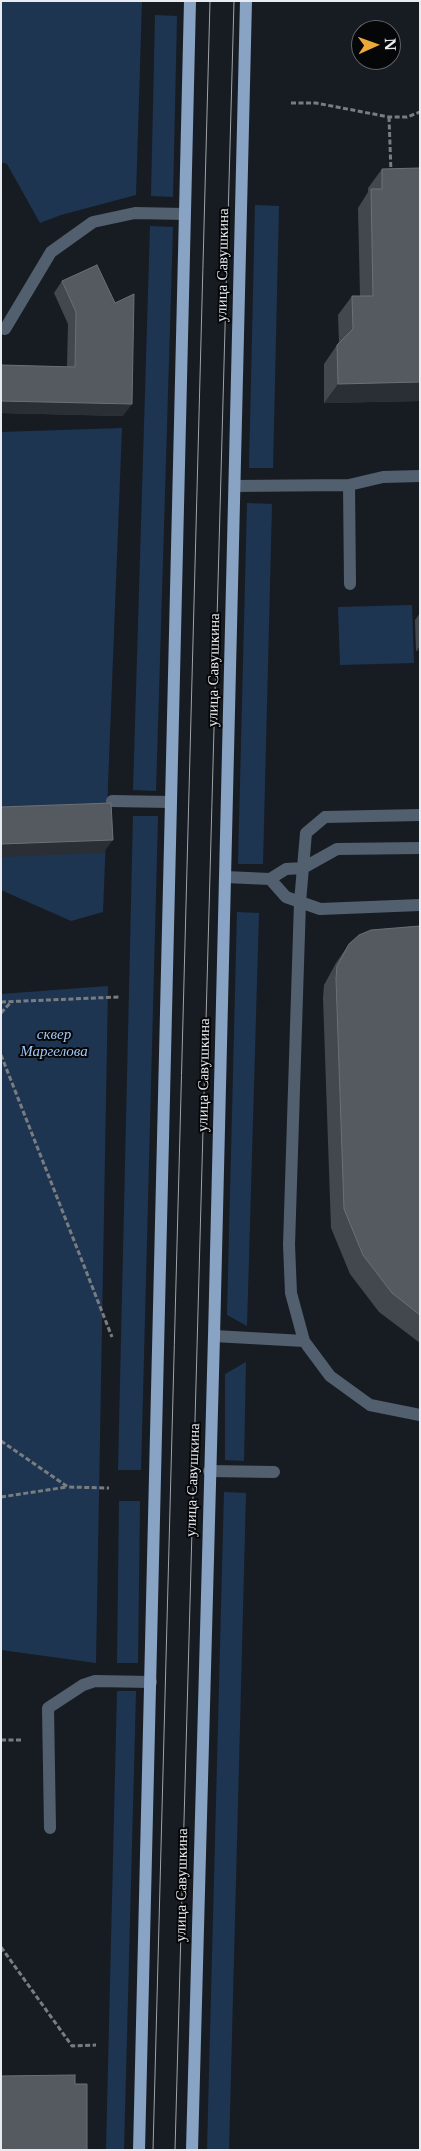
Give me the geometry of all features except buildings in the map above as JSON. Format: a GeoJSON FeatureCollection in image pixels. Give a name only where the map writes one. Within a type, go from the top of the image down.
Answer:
{"type":"FeatureCollection","features":[{"type":"Feature","properties":{"kind":"main road"},"geometry":{"type":"LineString","coordinates":[[139,2150],[190,1]]}},
{"type":"Feature","properties":{"kind":"main road","name":"улица Савушкина"},"geometry":{"type":"LineString","coordinates":[[192,2150],[214,1336],[246,1]]}},
{"type":"Feature","properties":{"kind":"lane"},"geometry":{"type":"LineString","coordinates":[[1,328],[5,328],[51,252],[93,222],[135,213],[185,214]]}},
{"type":"Feature","properties":{"kind":"lane"},"geometry":{"type":"LineString","coordinates":[[235,486],[349,485],[383,477],[420,476]]}},
{"type":"Feature","properties":{"kind":"lane"},"geometry":{"type":"LineString","coordinates":[[349,485],[350,584]]}},
{"type":"Feature","properties":{"kind":"lane"},"geometry":{"type":"LineString","coordinates":[[112,801],[170,802]]}},
{"type":"Feature","properties":{"kind":"lane"},"geometry":{"type":"LineString","coordinates":[[420,815],[325,817],[306,833],[300,902],[289,1245],[291,1293],[304,1341],[330,1376],[370,1404],[420,1415]]}},
{"type":"Feature","properties":{"kind":"lane"},"geometry":{"type":"LineString","coordinates":[[225,877],[270,879],[286,869],[303,868],[337,849],[420,848]]}},
{"type":"Feature","properties":{"kind":"lane"},"geometry":{"type":"LineString","coordinates":[[270,879],[286,897],[320,909],[420,905]]}},
{"type":"Feature","properties":{"kind":"lane"},"geometry":{"type":"LineString","coordinates":[[214,1336],[304,1341]]}},
{"type":"Feature","properties":{"kind":"lane"},"geometry":{"type":"LineString","coordinates":[[209,1471],[274,1472]]}},
{"type":"Feature","properties":{"kind":"lane"},"geometry":{"type":"LineString","coordinates":[[50,1828],[48,1708],[83,1685],[95,1681],[151,1682]]}},
{"type":"Feature","properties":{"kind":"path"},"geometry":{"type":"LineString","coordinates":[[292,103],[316,103],[389,117],[407,117],[420,112]]}},
{"type":"Feature","properties":{"kind":"path"},"geometry":{"type":"LineString","coordinates":[[389,117],[392,179]]}},
{"type":"Feature","properties":{"kind":"path"},"geometry":{"type":"LineString","coordinates":[[1,1002],[119,997]]}},
{"type":"Feature","properties":{"kind":"path"},"geometry":{"type":"LineString","coordinates":[[1,1012],[12,1001]]}},
{"type":"Feature","properties":{"kind":"path"},"geometry":{"type":"LineString","coordinates":[[1,1056],[112,1337]]}},
{"type":"Feature","properties":{"kind":"path"},"geometry":{"type":"LineString","coordinates":[[1,1441],[68,1487]]}},
{"type":"Feature","properties":{"kind":"path"},"geometry":{"type":"LineString","coordinates":[[1,1497],[68,1487],[109,1488]]}},
{"type":"Feature","properties":{"kind":"path"},"geometry":{"type":"LineString","coordinates":[[1,1947],[72,2046],[96,2045]]}},
{"type":"Feature","properties":{"kind":"green space"},"geometry":{"type":"Polygon","coordinates":[[[1,1],[142,1],[136,195],[61,215],[40,223],[7,164],[1,162],[1,1]]]}},
{"type":"Feature","properties":{"kind":"green space"},"geometry":{"type":"Polygon","coordinates":[[[155,15],[177,16],[173,197],[151,196],[155,15]]]}},
{"type":"Feature","properties":{"kind":"green space"},"geometry":{"type":"Polygon","coordinates":[[[255,205],[279,206],[273,468],[249,468],[255,205]]]}},
{"type":"Feature","properties":{"kind":"green space"},"geometry":{"type":"Polygon","coordinates":[[[150,226],[173,227],[156,791],[133,790],[150,226]]]}},
{"type":"Feature","properties":{"kind":"green space"},"geometry":{"type":"Polygon","coordinates":[[[122,428],[103,912],[71,921],[1,890],[1,432],[122,428]]]}},
{"type":"Feature","properties":{"kind":"green space"},"geometry":{"type":"Polygon","coordinates":[[[247,503],[272,504],[263,864],[238,864],[247,503]]]}},
{"type":"Feature","properties":{"kind":"green space"},"geometry":{"type":"Polygon","coordinates":[[[412,605],[414,663],[340,665],[338,607],[412,605]]]}},
{"type":"Feature","properties":{"kind":"green space"},"geometry":{"type":"Polygon","coordinates":[[[133,816],[158,816],[141,1470],[118,1470],[133,816]]]}},
{"type":"Feature","properties":{"kind":"green space"},"geometry":{"type":"Polygon","coordinates":[[[237,912],[259,913],[247,1326],[227,1315],[237,912]]]}},
{"type":"Feature","properties":{"kind":"green space","name":"сквер Маргелова"},"geometry":{"type":"Polygon","coordinates":[[[108,986],[96,1663],[1,1650],[1,994],[108,986]]]}},
{"type":"Feature","properties":{"kind":"green space"},"geometry":{"type":"Polygon","coordinates":[[[246,1362],[244,1461],[225,1460],[225,1374],[246,1362]]]}},
{"type":"Feature","properties":{"kind":"green space"},"geometry":{"type":"Polygon","coordinates":[[[224,1492],[246,1493],[229,2150],[207,2150],[224,1492]]]}},
{"type":"Feature","properties":{"kind":"green space"},"geometry":{"type":"Polygon","coordinates":[[[119,1501],[140,1501],[138,1663],[117,1663],[119,1501]]]}},
{"type":"Feature","properties":{"kind":"green space"},"geometry":{"type":"Polygon","coordinates":[[[117,1691],[136,1691],[124,2150],[106,2150],[117,1691]]]}},
{"type":"Feature","properties":{"kind":"tram line"},"geometry":{"type":"LineString","coordinates":[[153,2150],[210,1]]}},
{"type":"Feature","properties":{"kind":"tram line"},"geometry":{"type":"LineString","coordinates":[[175,2150],[234,1]]}}]}
